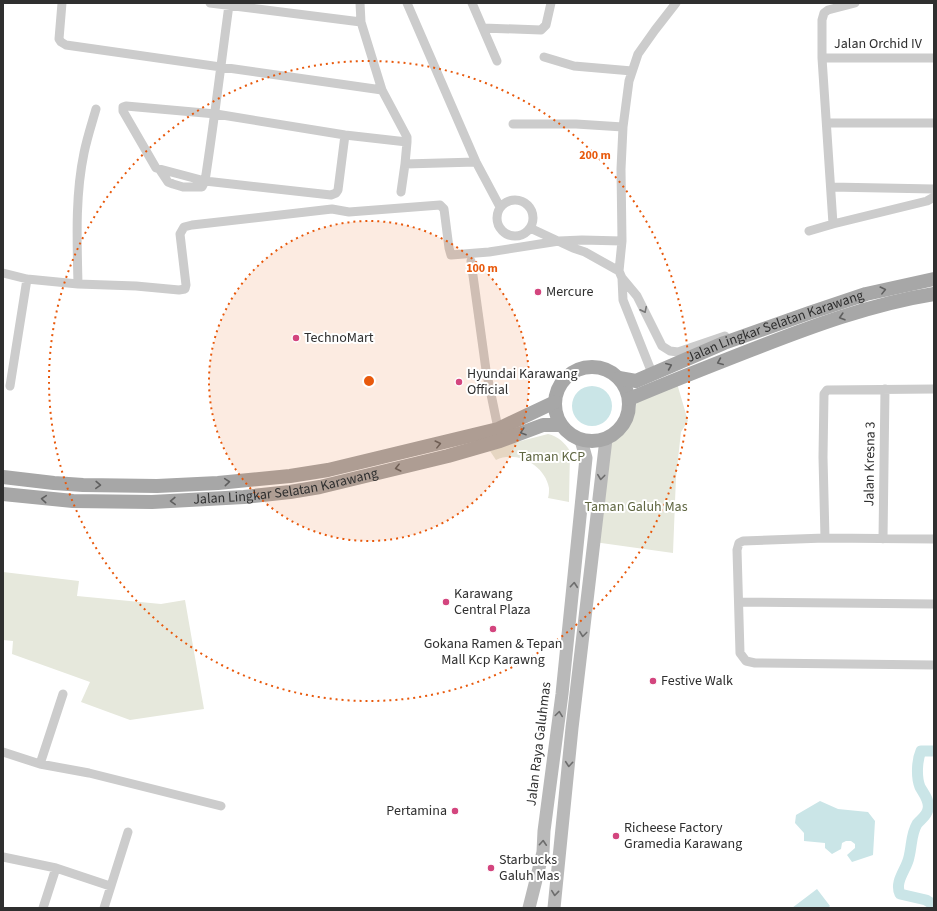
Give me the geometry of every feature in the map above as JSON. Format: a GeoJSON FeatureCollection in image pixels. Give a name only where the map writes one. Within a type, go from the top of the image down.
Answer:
{"type":"FeatureCollection","features":[{"type":"Feature","properties":{"kind":"main road","name":"Jalan Lingkar Selatan Karawang"},"geometry":{"type":"LineString","coordinates":[[619,378],[636,381],[652,373],[751,333],[838,302],[934,279]]}},
{"type":"Feature","properties":{"kind":"main road","name":"Jalan Lingkar Selatan Karawang"},"geometry":{"type":"LineString","coordinates":[[629,400],[767,344],[816,326],[902,299],[934,294]]}},
{"type":"Feature","properties":{"kind":"main road"},"geometry":{"type":"LineString","coordinates":[[585,367],[598,367],[609,371],[619,378],[626,388],[629,400],[629,412],[624,423],[616,432],[606,439],[594,441],[581,440],[570,434],[561,425],[556,414],[555,402],[557,390],[564,379],[574,371],[585,367]]}},
{"type":"Feature","properties":{"kind":"main road","name":"Jalan Lingkar Selatan Karawang"},"geometry":{"type":"LineString","coordinates":[[3,494],[73,501],[152,502],[244,497],[320,487],[448,456],[499,435],[555,402]]}},
{"type":"Feature","properties":{"kind":"main road","name":"Jalan Lingkar Selatan Karawang"},"geometry":{"type":"LineString","coordinates":[[3,476],[54,483],[83,485],[157,486],[256,480],[328,470],[543,426],[561,425]]}},
{"type":"Feature","properties":{"kind":"main road"},"geometry":{"type":"LineString","coordinates":[[554,908],[572,728],[606,439]]}},
{"type":"Feature","properties":{"kind":"main road","name":"Jalan Raya Galuhmas"},"geometry":{"type":"LineString","coordinates":[[529,908],[543,852],[544,831],[562,694],[586,458],[581,440]]}},
{"type":"Feature","properties":{"kind":"main road"},"geometry":{"type":"LineString","coordinates":[[586,458],[593,454],[604,457]]}},
{"type":"Feature","properties":{"kind":"street"},"geometry":{"type":"LineString","coordinates":[[62,3],[59,39],[66,45],[382,90]]}},
{"type":"Feature","properties":{"kind":"street"},"geometry":{"type":"LineString","coordinates":[[210,3],[361,22]]}},
{"type":"Feature","properties":{"kind":"street"},"geometry":{"type":"LineString","coordinates":[[407,3],[476,162],[500,207]]}},
{"type":"Feature","properties":{"kind":"street"},"geometry":{"type":"LineString","coordinates":[[472,3],[497,61]]}},
{"type":"Feature","properties":{"kind":"street"},"geometry":{"type":"LineString","coordinates":[[483,28],[541,30],[546,25],[551,3]]}},
{"type":"Feature","properties":{"kind":"street"},"geometry":{"type":"LineString","coordinates":[[652,373],[623,300],[620,275],[622,241],[621,169],[629,81],[632,71],[638,54],[676,3]]}},
{"type":"Feature","properties":{"kind":"street"},"geometry":{"type":"LineString","coordinates":[[833,224],[822,58],[822,20],[824,13],[828,10],[855,3]]}},
{"type":"Feature","properties":{"kind":"street"},"geometry":{"type":"LineString","coordinates":[[363,4],[361,22],[382,90],[407,137],[401,192]]}},
{"type":"Feature","properties":{"kind":"street"},"geometry":{"type":"LineString","coordinates":[[205,181],[216,114],[220,67],[229,5]]}},
{"type":"Feature","properties":{"kind":"street"},"geometry":{"type":"LineString","coordinates":[[544,57],[574,66],[632,71]]}},
{"type":"Feature","properties":{"kind":"street","name":"Jalan Orchid IV"},"geometry":{"type":"LineString","coordinates":[[822,58],[934,58]]}},
{"type":"Feature","properties":{"kind":"street"},"geometry":{"type":"LineString","coordinates":[[345,135],[338,190],[336,193],[331,195],[205,181],[156,168],[123,111],[123,107],[126,106],[216,114],[345,135],[407,142]]}},
{"type":"Feature","properties":{"kind":"street"},"geometry":{"type":"LineString","coordinates":[[78,284],[77,225],[79,195],[84,153],[96,109]]}},
{"type":"Feature","properties":{"kind":"street"},"geometry":{"type":"LineString","coordinates":[[827,123],[934,123]]}},
{"type":"Feature","properties":{"kind":"street"},"geometry":{"type":"LineString","coordinates":[[513,124],[576,124],[624,127]]}},
{"type":"Feature","properties":{"kind":"street"},"geometry":{"type":"LineString","coordinates":[[405,164],[476,162]]}},
{"type":"Feature","properties":{"kind":"street"},"geometry":{"type":"LineString","coordinates":[[831,186],[934,189]]}},
{"type":"Feature","properties":{"kind":"street"},"geometry":{"type":"LineString","coordinates":[[809,231],[927,201],[934,197]]}},
{"type":"Feature","properties":{"kind":"street"},"geometry":{"type":"LineString","coordinates":[[507,201],[522,201],[532,213],[533,218],[530,228],[522,235],[517,236],[507,235],[502,232],[496,218],[500,207],[507,201]]}},
{"type":"Feature","properties":{"kind":"street"},"geometry":{"type":"LineString","coordinates":[[3,273],[27,278],[78,284],[136,286],[179,290],[185,288],[186,285],[180,234],[184,227],[332,209],[349,212],[440,205],[444,210],[451,255],[489,252],[559,241],[622,241]]}},
{"type":"Feature","properties":{"kind":"street"},"geometry":{"type":"LineString","coordinates":[[530,228],[585,252],[620,275],[637,296],[662,346],[670,351],[678,352],[739,331],[751,333]]}},
{"type":"Feature","properties":{"kind":"street"},"geometry":{"type":"LineString","coordinates":[[471,261],[486,370],[499,435]]}},
{"type":"Feature","properties":{"kind":"street"},"geometry":{"type":"LineString","coordinates":[[10,386],[27,278]]}},
{"type":"Feature","properties":{"kind":"street","name":"Jalan Kresna 3"},"geometry":{"type":"LineString","coordinates":[[883,539],[885,389]]}},
{"type":"Feature","properties":{"kind":"street"},"geometry":{"type":"LineString","coordinates":[[825,538],[823,457],[824,394],[827,390],[934,389]]}},
{"type":"Feature","properties":{"kind":"street"},"geometry":{"type":"LineString","coordinates":[[934,539],[825,538],[743,541],[739,543],[737,550],[740,653],[746,661],[755,663],[934,666]]}},
{"type":"Feature","properties":{"kind":"street"},"geometry":{"type":"LineString","coordinates":[[739,602],[934,604]]}},
{"type":"Feature","properties":{"kind":"street"},"geometry":{"type":"LineString","coordinates":[[40,764],[63,694]]}},
{"type":"Feature","properties":{"kind":"street"},"geometry":{"type":"LineString","coordinates":[[3,752],[40,764],[89,774],[220,806]]}},
{"type":"Feature","properties":{"kind":"street"},"geometry":{"type":"LineString","coordinates":[[104,908],[128,832]]}},
{"type":"Feature","properties":{"kind":"street"},"geometry":{"type":"LineString","coordinates":[[3,857],[56,868],[110,886]]}},
{"type":"Feature","properties":{"kind":"street"},"geometry":{"type":"LineString","coordinates":[[43,908],[56,868]]}},
{"type":"Feature","properties":{"kind":"green space","name":"Taman Galuh Mas"},"geometry":{"type":"Polygon","coordinates":[[[676,380],[688,421],[681,432],[676,477],[673,553],[594,542],[605,447],[624,433],[635,412],[637,396],[676,380]]]}},
{"type":"Feature","properties":{"kind":"green space","name":"Taman KCP"},"geometry":{"type":"Polygon","coordinates":[[[548,434],[561,440],[570,451],[569,502],[548,498],[549,488],[546,480],[536,466],[521,458],[504,457],[496,460],[490,451],[548,434]]]}},
{"type":"Feature","properties":{"kind":"green space"},"geometry":{"type":"Polygon","coordinates":[[[3,572],[79,581],[77,596],[161,604],[185,600],[204,709],[130,720],[81,702],[90,682],[12,654],[13,641],[3,640],[3,572]]]}},
{"type":"Feature","properties":{"kind":"water"},"geometry":{"type":"Polygon","coordinates":[[[592,386],[600,388],[606,392],[610,398],[612,406],[610,414],[606,420],[600,424],[592,426],[584,424],[578,420],[574,414],[572,406],[574,398],[578,392],[584,388],[592,386]]]}},
{"type":"Feature","properties":{"kind":"water"},"geometry":{"type":"Polygon","coordinates":[[[820,801],[838,809],[868,812],[875,821],[873,855],[852,862],[847,855],[855,848],[855,844],[851,841],[842,843],[841,849],[832,854],[825,848],[825,843],[804,841],[804,833],[795,823],[796,815],[820,801]]]}},
{"type":"Feature","properties":{"kind":"water"},"geometry":{"type":"Polygon","coordinates":[[[817,889],[830,906],[828,908],[792,908],[817,889]]]}},
{"type":"Feature","properties":{"kind":"waterway"},"geometry":{"type":"LineString","coordinates":[[934,751],[921,751],[918,778],[920,787],[927,800],[928,809],[925,816],[915,828],[908,862],[899,884],[900,894],[926,900],[934,905]]}},
{"type":"Feature","properties":{"kind":"place","name":"Mercure"},"geometry":{"type":"Point","coordinates":[538,292]}},
{"type":"Feature","properties":{"kind":"place","name":"TechnoMart"},"geometry":{"type":"Point","coordinates":[296,338]}},
{"type":"Feature","properties":{"kind":"place","name":"Hyundai Karawang Official"},"geometry":{"type":"Point","coordinates":[459,382]}},
{"type":"Feature","properties":{"kind":"place","name":"Karawang Central Plaza"},"geometry":{"type":"Point","coordinates":[446,602]}},
{"type":"Feature","properties":{"kind":"place","name":"Gokana Ramen & Tepan Mall Kcp Karawng"},"geometry":{"type":"Point","coordinates":[493,629]}},
{"type":"Feature","properties":{"kind":"place","name":"Festive Walk"},"geometry":{"type":"Point","coordinates":[653,681]}},
{"type":"Feature","properties":{"kind":"place","name":"Pertamina"},"geometry":{"type":"Point","coordinates":[455,811]}},
{"type":"Feature","properties":{"kind":"place","name":"Richeese Factory Gramedia Karawang"},"geometry":{"type":"Point","coordinates":[616,836]}},
{"type":"Feature","properties":{"kind":"place","name":"Starbucks Galuh Mas"},"geometry":{"type":"Point","coordinates":[491,868]}}]}
